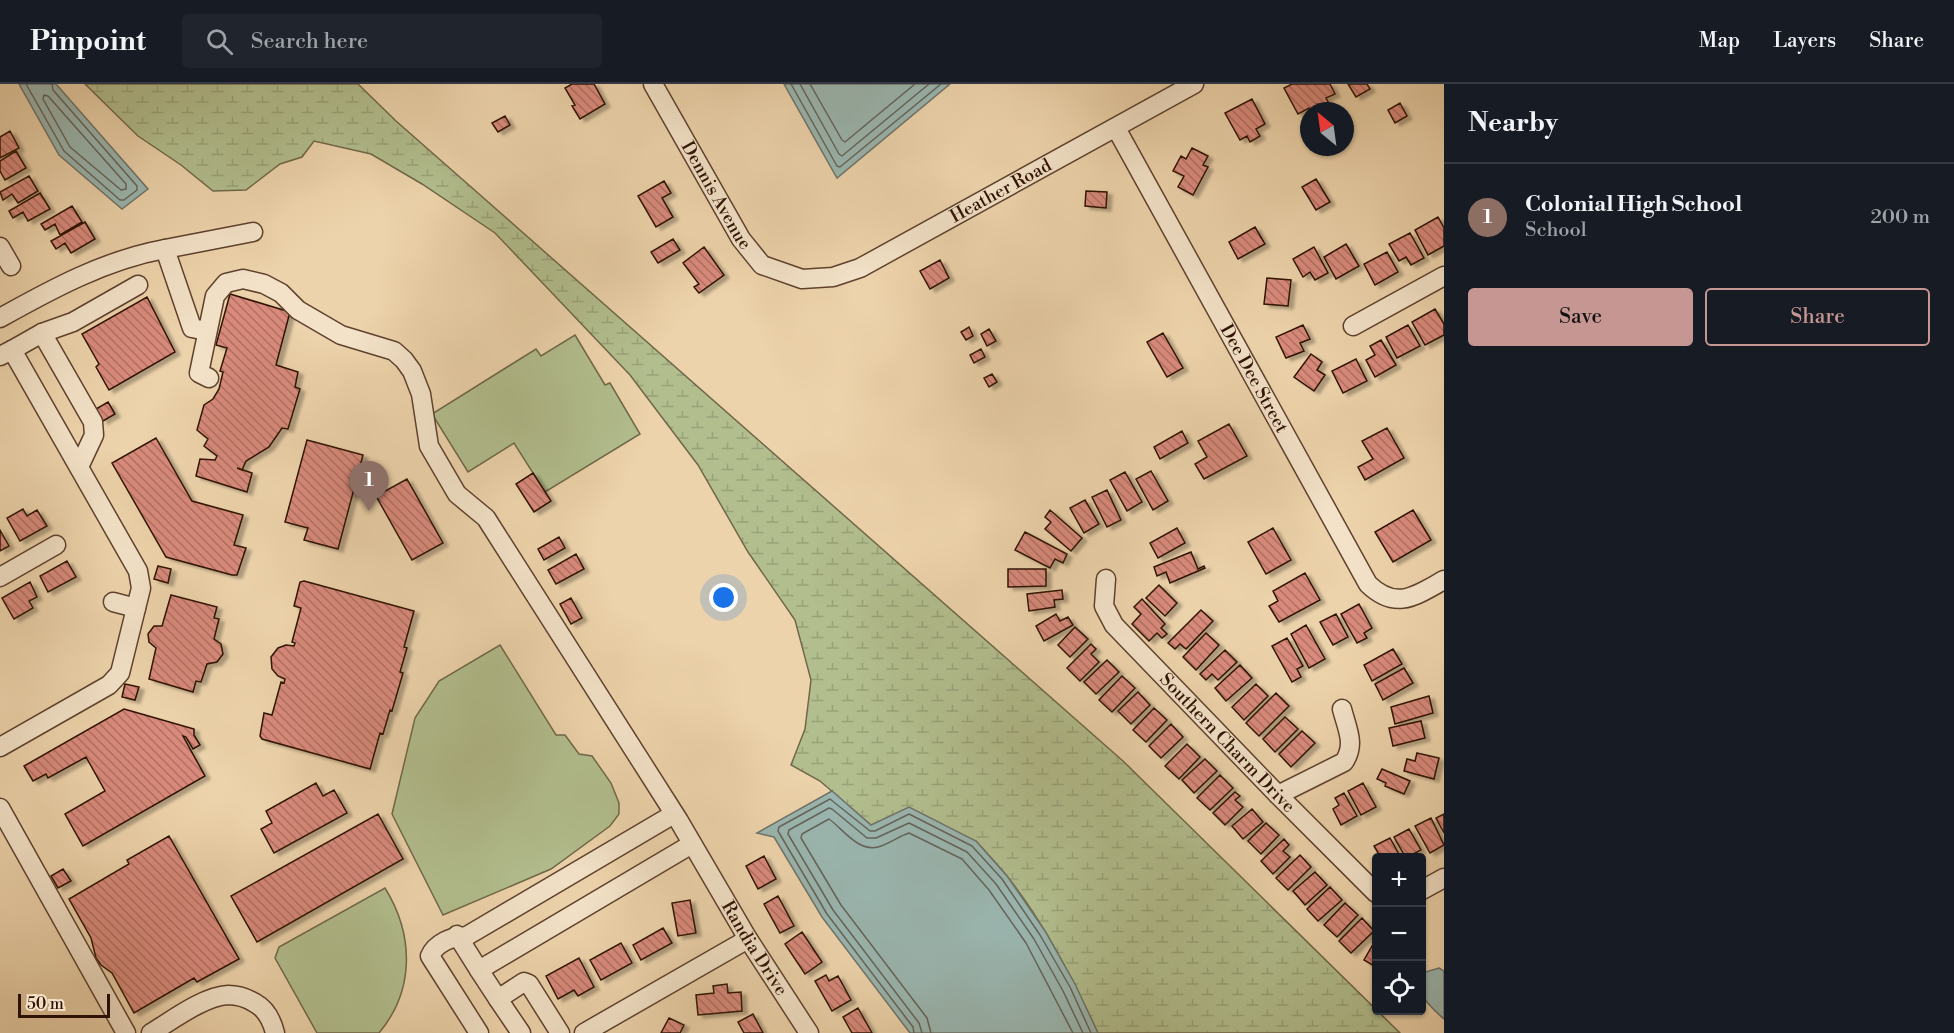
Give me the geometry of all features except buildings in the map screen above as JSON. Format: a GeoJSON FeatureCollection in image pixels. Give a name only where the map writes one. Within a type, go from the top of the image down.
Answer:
{"type":"FeatureCollection","features":[{"type":"Feature","properties":{"kind":"street","name":"Dennis Avenue"},"geometry":{"type":"LineString","coordinates":[[653,84],[741,238],[762,264],[802,279]]}},
{"type":"Feature","properties":{"kind":"street","name":"Heather Road"},"geometry":{"type":"LineString","coordinates":[[802,279],[833,277],[860,267],[1194,84]]}},
{"type":"Feature","properties":{"kind":"street","name":"Dee Dee Street"},"geometry":{"type":"LineString","coordinates":[[1116,128],[1368,584],[1380,596],[1396,599],[1416,596],[1444,580]]}},
{"type":"Feature","properties":{"kind":"street"},"geometry":{"type":"LineString","coordinates":[[0,318],[50,290],[136,254],[253,232]]}},
{"type":"Feature","properties":{"kind":"street"},"geometry":{"type":"LineString","coordinates":[[0,247],[11,266]]}},
{"type":"Feature","properties":{"kind":"street"},"geometry":{"type":"LineString","coordinates":[[165,249],[192,328],[207,331]]}},
{"type":"Feature","properties":{"kind":"street"},"geometry":{"type":"LineString","coordinates":[[1353,326],[1444,276]]}},
{"type":"Feature","properties":{"kind":"street","name":"Randia Drive"},"geometry":{"type":"LineString","coordinates":[[209,378],[199,373],[214,297],[226,283],[243,279],[264,284],[281,292],[298,310],[341,336],[394,351],[404,360],[412,371],[420,394],[429,446],[457,494],[486,518],[674,814],[748,939],[809,1033]]}},
{"type":"Feature","properties":{"kind":"street"},"geometry":{"type":"LineString","coordinates":[[5,745],[109,685],[120,673],[141,588],[138,571],[79,466],[6,353],[42,333],[73,322],[138,285]]}},
{"type":"Feature","properties":{"kind":"street"},"geometry":{"type":"LineString","coordinates":[[42,333],[93,422],[94,435],[79,466]]}},
{"type":"Feature","properties":{"kind":"street"},"geometry":{"type":"LineString","coordinates":[[0,577],[56,545]]}},
{"type":"Feature","properties":{"kind":"street","name":"Southern Charm Drive"},"geometry":{"type":"LineString","coordinates":[[1106,579],[1104,606],[1114,625],[1278,795],[1372,888]]}},
{"type":"Feature","properties":{"kind":"street"},"geometry":{"type":"LineString","coordinates":[[113,602],[136,609]]}},
{"type":"Feature","properties":{"kind":"street"},"geometry":{"type":"LineString","coordinates":[[1278,795],[1344,762],[1351,752],[1351,742],[1342,709]]}},
{"type":"Feature","properties":{"kind":"street"},"geometry":{"type":"LineString","coordinates":[[0,808],[126,1033]]}},
{"type":"Feature","properties":{"kind":"street"},"geometry":{"type":"LineString","coordinates":[[479,1033],[430,956],[433,949],[457,935],[465,937],[674,814]]}},
{"type":"Feature","properties":{"kind":"street"},"geometry":{"type":"LineString","coordinates":[[479,970],[692,844]]}},
{"type":"Feature","properties":{"kind":"street"},"geometry":{"type":"LineString","coordinates":[[1426,888],[1444,878]]}},
{"type":"Feature","properties":{"kind":"street"},"geometry":{"type":"LineString","coordinates":[[457,935],[521,1033]]}},
{"type":"Feature","properties":{"kind":"street"},"geometry":{"type":"LineString","coordinates":[[584,1033],[611,1026],[748,939]]}},
{"type":"Feature","properties":{"kind":"street"},"geometry":{"type":"LineString","coordinates":[[498,999],[524,982],[529,984],[560,1033]]}},
{"type":"Feature","properties":{"kind":"street"},"geometry":{"type":"LineString","coordinates":[[151,1033],[213,999],[228,995],[245,998],[258,1005],[267,1013],[275,1033]]}},
{"type":"Feature","properties":{"kind":"green space"},"geometry":{"type":"Polygon","coordinates":[[[85,84],[358,84],[396,121],[1123,761],[1372,1006],[1372,1015],[1382,1015],[1400,1033],[1098,1033],[1068,972],[1034,913],[1007,876],[976,841],[871,825],[820,781],[791,765],[805,729],[811,680],[795,620],[748,552],[698,465],[630,375],[495,233],[422,184],[371,154],[314,141],[302,157],[280,164],[246,190],[213,191],[181,165],[138,136],[85,84]]]}},
{"type":"Feature","properties":{"kind":"green space"},"geometry":{"type":"Polygon","coordinates":[[[575,335],[605,385],[610,383],[640,434],[545,492],[514,443],[468,472],[432,414],[536,349],[541,356],[575,335]]]}},
{"type":"Feature","properties":{"kind":"green space"},"geometry":{"type":"Polygon","coordinates":[[[500,645],[556,735],[565,735],[579,754],[592,756],[611,783],[619,803],[619,814],[610,826],[551,869],[443,915],[392,814],[415,718],[439,681],[500,645]]]}},
{"type":"Feature","properties":{"kind":"green space"},"geometry":{"type":"Polygon","coordinates":[[[385,888],[395,906],[405,943],[404,981],[399,999],[379,1033],[317,1033],[275,958],[279,947],[385,888]]]}},
{"type":"Feature","properties":{"kind":"water"},"geometry":{"type":"Polygon","coordinates":[[[19,84],[56,84],[148,189],[122,209],[59,155],[19,84]]]}},
{"type":"Feature","properties":{"kind":"water"},"geometry":{"type":"Polygon","coordinates":[[[784,84],[950,84],[837,178],[784,84]]]}},
{"type":"Feature","properties":{"kind":"water"},"geometry":{"type":"Polygon","coordinates":[[[832,791],[871,825],[909,807],[976,841],[1007,876],[1045,931],[1075,984],[1098,1033],[910,1033],[822,917],[774,837],[757,833],[832,791]]]}},
{"type":"Feature","properties":{"kind":"water"},"geometry":{"type":"Polygon","coordinates":[[[1439,968],[1444,971],[1444,1019],[1426,1001],[1426,972],[1439,968]]]}},
{"type":"Feature","properties":{"kind":"place","name":"Colonial High School"},"geometry":{"type":"Point","coordinates":[369,511]}}]}
